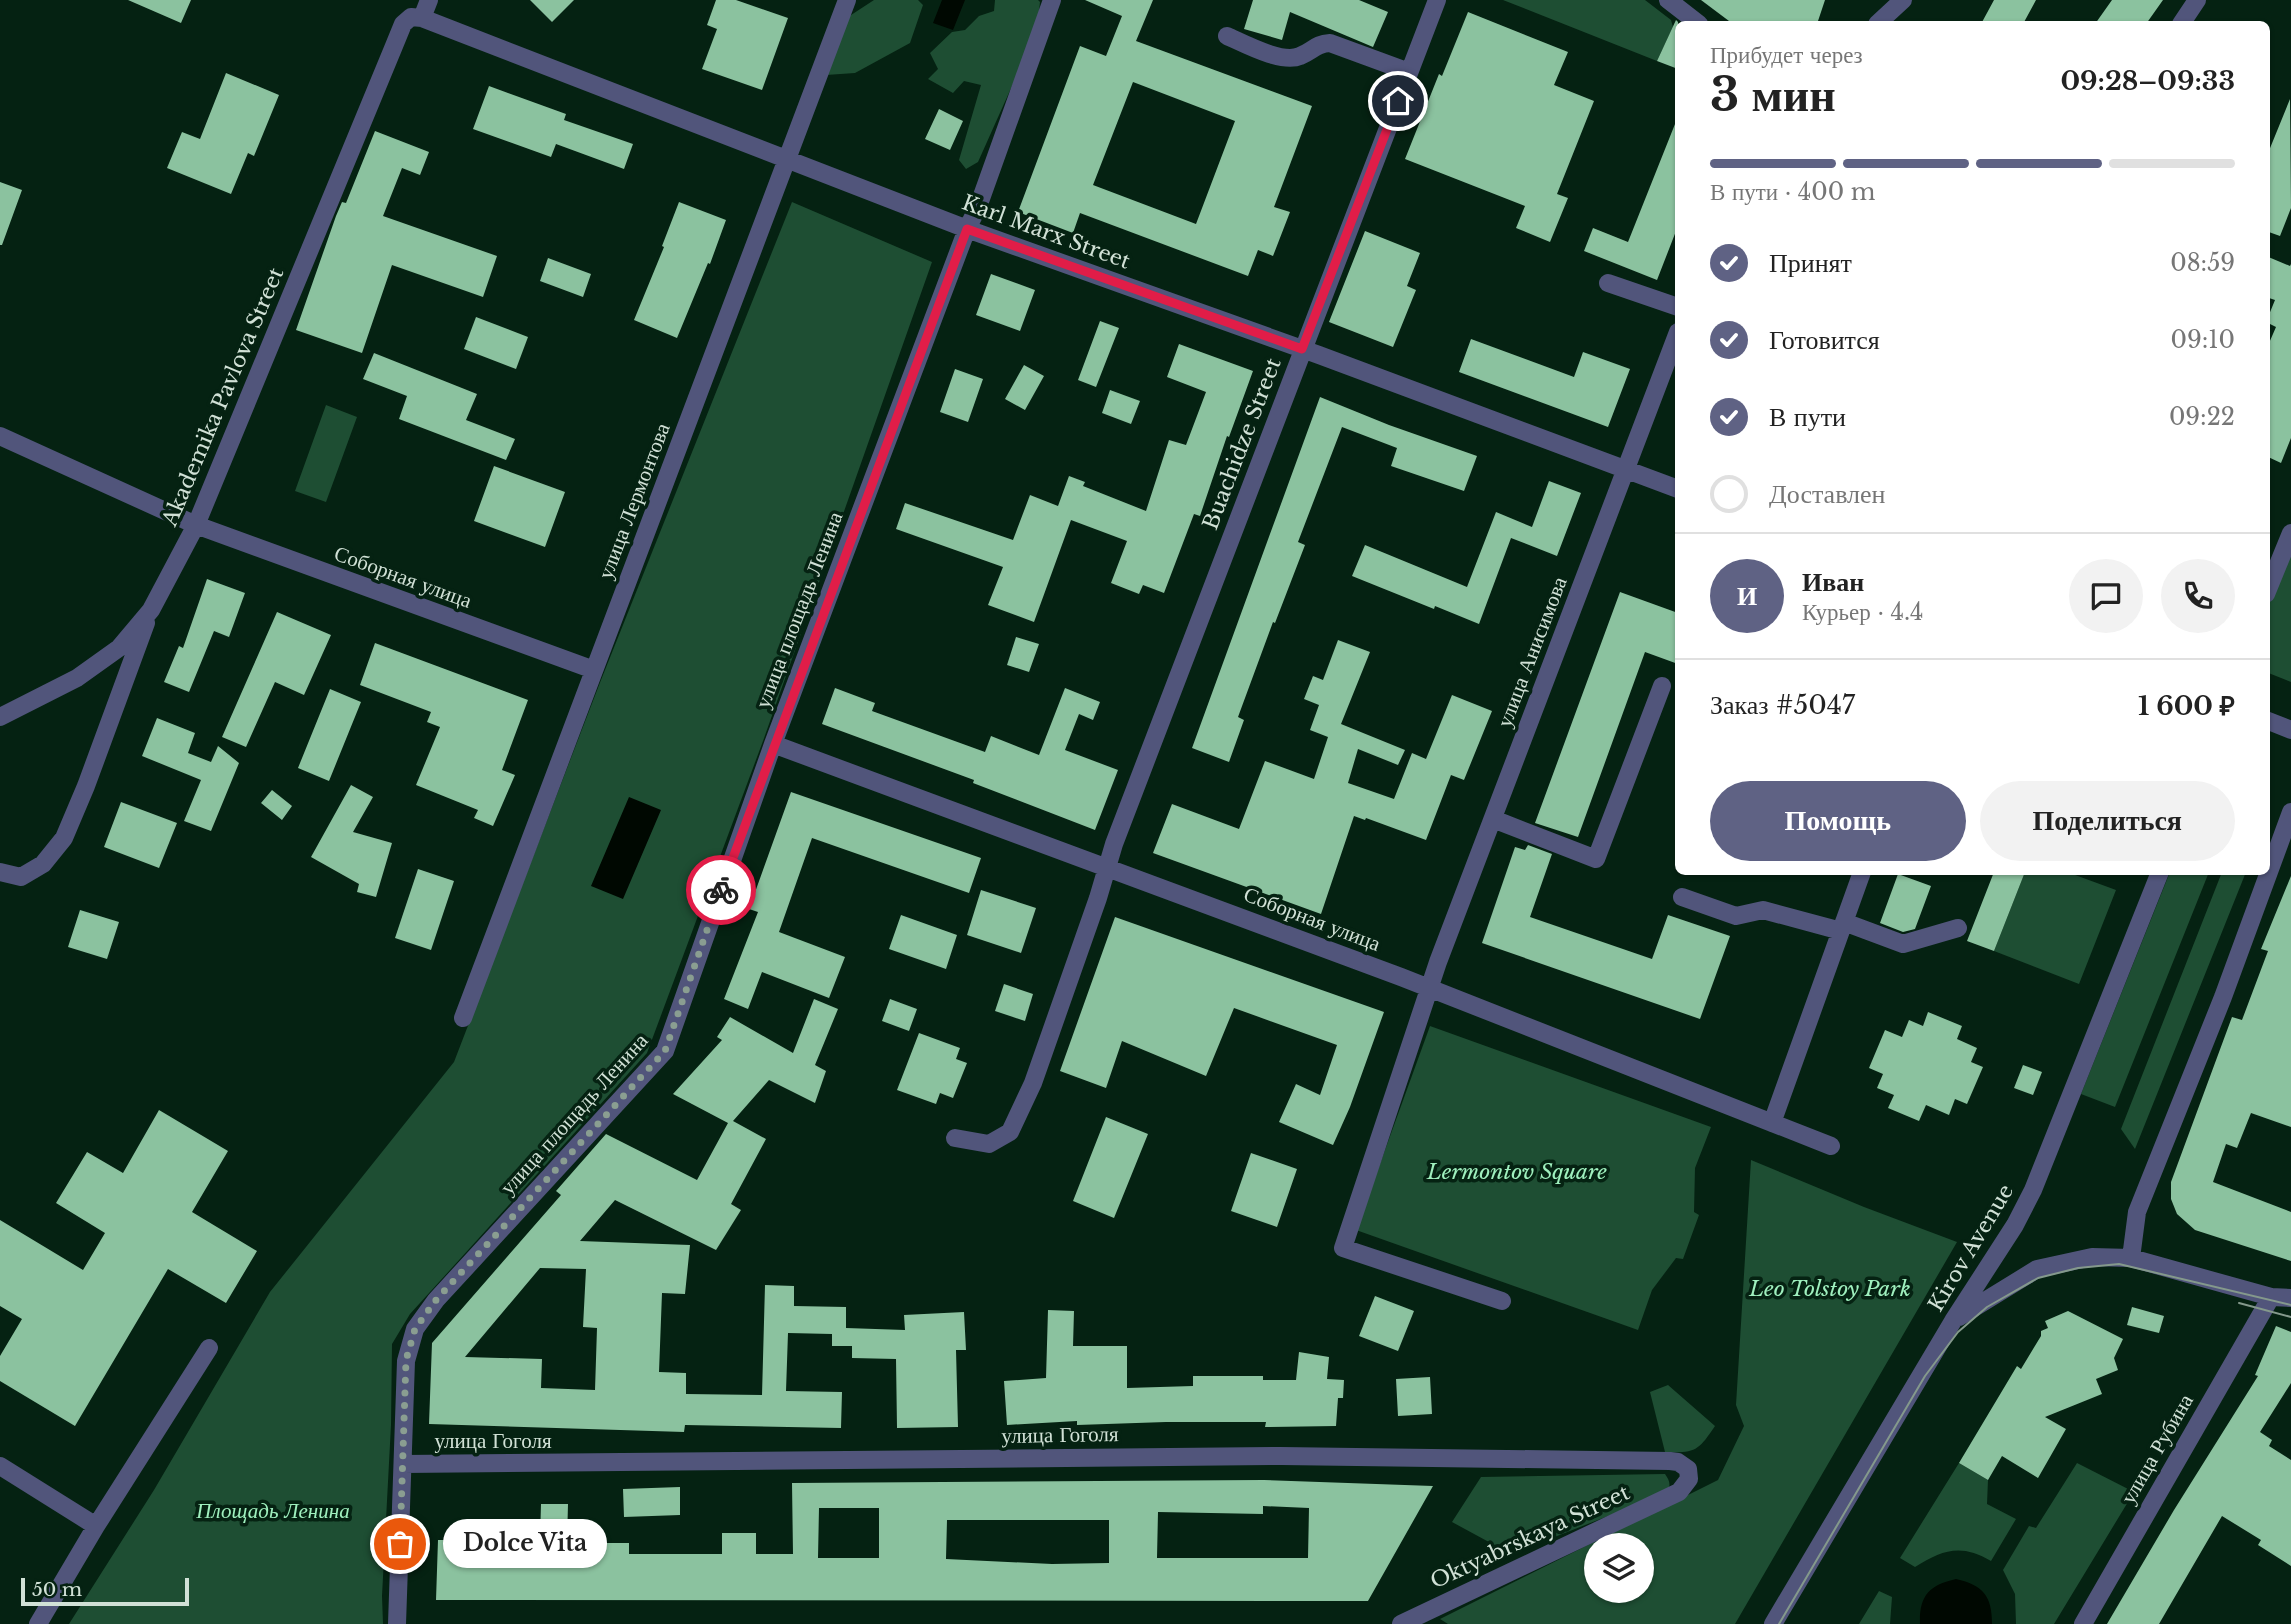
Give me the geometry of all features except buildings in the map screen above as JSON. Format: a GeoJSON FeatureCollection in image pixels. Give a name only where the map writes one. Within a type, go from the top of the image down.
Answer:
{"type":"FeatureCollection","features":[{"type":"Feature","properties":{"kind":"street"},"geometry":{"type":"LineString","coordinates":[[422,18],[429,0]]}},
{"type":"Feature","properties":{"kind":"street","name":"улица Лермонтова"},"geometry":{"type":"LineString","coordinates":[[463,1018],[847,0]]}},
{"type":"Feature","properties":{"kind":"street"},"geometry":{"type":"LineString","coordinates":[[967,229],[978,206],[1052,0]]}},
{"type":"Feature","properties":{"kind":"street","name":"Buachidze Street"},"geometry":{"type":"LineString","coordinates":[[955,1138],[989,1144],[1010,1132],[1033,1083],[1107,866],[1437,0]]}},
{"type":"Feature","properties":{"kind":"street"},"geometry":{"type":"LineString","coordinates":[[1668,0],[1695,21]]}},
{"type":"Feature","properties":{"kind":"street"},"geometry":{"type":"LineString","coordinates":[[1880,21],[1903,0]]}},
{"type":"Feature","properties":{"kind":"street"},"geometry":{"type":"LineString","coordinates":[[2183,21],[2197,0]]}},
{"type":"Feature","properties":{"kind":"street","name":"Akademika Pavlova Street"},"geometry":{"type":"LineString","coordinates":[[0,717],[77,678],[119,648],[150,610],[196,525],[403,24],[411,17],[422,18]]}},
{"type":"Feature","properties":{"kind":"street","name":"Karl Marx Street"},"geometry":{"type":"LineString","coordinates":[[422,18],[967,229],[1302,349],[1675,488]]}},
{"type":"Feature","properties":{"kind":"street"},"geometry":{"type":"LineString","coordinates":[[1227,36],[1280,58],[1298,58],[1319,44],[1330,43],[1409,72]]}},
{"type":"Feature","properties":{"kind":"street","name":"улица площадь Ленина"},"geometry":{"type":"LineString","coordinates":[[397,1624],[406,1360],[415,1329],[436,1300],[665,1051],[774,744],[967,229]]}},
{"type":"Feature","properties":{"kind":"street"},"geometry":{"type":"LineString","coordinates":[[1608,283],[1675,306]]}},
{"type":"Feature","properties":{"kind":"street","name":"улица Анисимова"},"geometry":{"type":"LineString","coordinates":[[1502,1300],[1343,1248],[1431,989],[1438,961],[1675,340]]}},
{"type":"Feature","properties":{"kind":"street","name":"Соборная улица"},"geometry":{"type":"LineString","coordinates":[[0,436],[196,525],[594,670]]}},
{"type":"Feature","properties":{"kind":"street"},"geometry":{"type":"LineString","coordinates":[[2270,584],[2291,533]]}},
{"type":"Feature","properties":{"kind":"street"},"geometry":{"type":"LineString","coordinates":[[0,872],[21,877],[43,864],[64,838],[86,786],[150,610]]}},
{"type":"Feature","properties":{"kind":"street"},"geometry":{"type":"LineString","coordinates":[[1493,819],[1596,859],[1662,686]]}},
{"type":"Feature","properties":{"kind":"street"},"geometry":{"type":"LineString","coordinates":[[2270,722],[2291,730]]}},
{"type":"Feature","properties":{"kind":"street","name":"Соборная улица"},"geometry":{"type":"LineString","coordinates":[[774,744],[1431,989],[1831,1146]]}},
{"type":"Feature","properties":{"kind":"street"},"geometry":{"type":"LineString","coordinates":[[2270,869],[2291,812]]}},
{"type":"Feature","properties":{"kind":"street"},"geometry":{"type":"LineString","coordinates":[[1772,1123],[1862,875]]}},
{"type":"Feature","properties":{"kind":"street","name":"Kirov Avenue"},"geometry":{"type":"LineString","coordinates":[[1773,1624],[1953,1321],[2015,1225],[2033,1190],[2159,875]]}},
{"type":"Feature","properties":{"kind":"street"},"geometry":{"type":"LineString","coordinates":[[2131,1258],[2137,1212],[2223,997],[2268,875]]}},
{"type":"Feature","properties":{"kind":"street"},"geometry":{"type":"LineString","coordinates":[[1682,897],[1736,916],[1763,910],[1843,926],[1903,944],[1958,928]]}},
{"type":"Feature","properties":{"kind":"street"},"geometry":{"type":"LineString","coordinates":[[1953,1321],[2037,1269],[2092,1257],[2131,1258],[2271,1297],[2291,1298]]}},
{"type":"Feature","properties":{"kind":"street","name":"улица Рубина"},"geometry":{"type":"LineString","coordinates":[[2083,1624],[2271,1297]]}},
{"type":"Feature","properties":{"kind":"street"},"geometry":{"type":"LineString","coordinates":[[38,1624],[96,1526],[209,1348]]}},
{"type":"Feature","properties":{"kind":"street","name":"улица Гоголя"},"geometry":{"type":"LineString","coordinates":[[403,1464],[1280,1456],[1670,1461],[1684,1464],[1690,1473],[1689,1479],[1679,1492]]}},
{"type":"Feature","properties":{"kind":"street"},"geometry":{"type":"LineString","coordinates":[[0,1466],[96,1526]]}},
{"type":"Feature","properties":{"kind":"street","name":"Oktyabrskaya Street"},"geometry":{"type":"LineString","coordinates":[[1401,1624],[1679,1492]]}},
{"type":"Feature","properties":{"kind":"green space"},"geometry":{"type":"Polygon","coordinates":[[[874,0],[918,0],[923,5],[910,43],[855,73],[826,75],[848,17],[874,0]]]}},
{"type":"Feature","properties":{"kind":"green space"},"geometry":{"type":"Polygon","coordinates":[[[995,0],[1038,0],[1037,30],[978,162],[966,169],[959,160],[981,85],[964,81],[953,93],[928,79],[938,69],[930,53],[952,32],[965,30],[979,16],[994,11],[995,0]]]}},
{"type":"Feature","properties":{"kind":"green space"},"geometry":{"type":"Polygon","coordinates":[[[1503,0],[1645,0],[1671,20],[1673,27],[1657,61],[1503,0]]]}},
{"type":"Feature","properties":{"kind":"green space","name":"Площадь Ленина"},"geometry":{"type":"Polygon","coordinates":[[[792,202],[932,262],[763,741],[647,1053],[410,1314],[392,1344],[383,1624],[69,1624],[154,1490],[270,1292],[454,1062],[601,680],[792,202]]]}},
{"type":"Feature","properties":{"kind":"green space"},"geometry":{"type":"Polygon","coordinates":[[[326,405],[357,417],[326,502],[295,491],[326,405]]]}},
{"type":"Feature","properties":{"kind":"green space"},"geometry":{"type":"Polygon","coordinates":[[[2291,547],[2291,682],[2270,674],[2270,601],[2291,547]]]}},
{"type":"Feature","properties":{"kind":"green space"},"geometry":{"type":"Polygon","coordinates":[[[2024,875],[2075,875],[2116,890],[2079,984],[1994,951],[2024,875]]]}},
{"type":"Feature","properties":{"kind":"green space"},"geometry":{"type":"Polygon","coordinates":[[[2169,875],[2208,875],[2115,1107],[2081,1094],[2169,875]]]}},
{"type":"Feature","properties":{"kind":"green space"},"geometry":{"type":"Polygon","coordinates":[[[2221,875],[2245,875],[2135,1149],[2121,1129],[2221,875]]]}},
{"type":"Feature","properties":{"kind":"green space","name":"Lermontov Square"},"geometry":{"type":"Polygon","coordinates":[[[1430,1026],[1711,1127],[1695,1168],[1694,1212],[1699,1215],[1683,1259],[1676,1258],[1652,1290],[1638,1330],[1356,1230],[1430,1026]]]}},
{"type":"Feature","properties":{"kind":"green space","name":"Leo Tolstoy Park"},"geometry":{"type":"Polygon","coordinates":[[[1751,1160],[1957,1242],[1735,1624],[1448,1624],[1440,1619],[1584,1547],[1584,1603],[1654,1603],[1654,1533],[1612,1533],[1718,1480],[1744,1426],[1736,1405],[1751,1160]]]}},
{"type":"Feature","properties":{"kind":"green space"},"geometry":{"type":"Polygon","coordinates":[[[1668,1385],[1715,1426],[1700,1445],[1690,1451],[1665,1452],[1650,1392],[1668,1385]]]}},
{"type":"Feature","properties":{"kind":"green space"},"geometry":{"type":"Polygon","coordinates":[[[1959,1463],[1988,1480],[1987,1504],[2016,1519],[1991,1561],[1970,1552],[1952,1551],[1934,1556],[1915,1567],[1900,1558],[1959,1463]]]}},
{"type":"Feature","properties":{"kind":"green space"},"geometry":{"type":"Polygon","coordinates":[[[2077,1463],[2134,1492],[2054,1624],[2016,1624],[2015,1594],[2003,1570],[2029,1526],[2036,1528],[2077,1463]]]}},
{"type":"Feature","properties":{"kind":"green space"},"geometry":{"type":"Polygon","coordinates":[[[1665,1474],[1669,1483],[1667,1493],[1511,1554],[1452,1522],[1481,1477],[1665,1474]]]}},
{"type":"Feature","properties":{"kind":"green space"},"geometry":{"type":"Polygon","coordinates":[[[1879,1591],[1892,1597],[1890,1624],[1859,1624],[1879,1591]]]}},
{"type":"Feature","properties":{"kind":"shaded area"},"geometry":{"type":"Polygon","coordinates":[[[942,0],[965,0],[953,30],[933,23],[942,0]]]}},
{"type":"Feature","properties":{"kind":"shaded area"},"geometry":{"type":"Polygon","coordinates":[[[629,797],[661,810],[623,899],[591,886],[629,797]]]}},
{"type":"Feature","properties":{"kind":"shaded area"},"geometry":{"type":"Polygon","coordinates":[[[1956,1579],[1979,1588],[1984,1593],[1990,1606],[1992,1624],[1920,1624],[1921,1606],[1932,1588],[1956,1579]]]}},
{"type":"Feature","properties":{"kind":"tram line"},"geometry":{"type":"LineString","coordinates":[[1779,1624],[1925,1376],[1958,1332],[1987,1307],[2038,1278],[2078,1268],[2119,1264],[2291,1305]]}},
{"type":"Feature","properties":{"kind":"tram line"},"geometry":{"type":"LineString","coordinates":[[2239,1303],[2291,1317]]}},
{"type":"Feature","properties":{"kind":"way so far"},"geometry":{"type":"LineString","coordinates":[[400,1544],[406,1360],[415,1329],[436,1300],[665,1051],[721,890]]}},
{"type":"Feature","properties":{"kind":"place","name":"Dolce Vita"},"geometry":{"type":"Point","coordinates":[400,1544]}},
{"type":"Feature","properties":{"kind":"route"},"geometry":{"type":"LineString","coordinates":[[721,890],[779,728],[967,229],[1302,349],[1398,101]]}}]}
